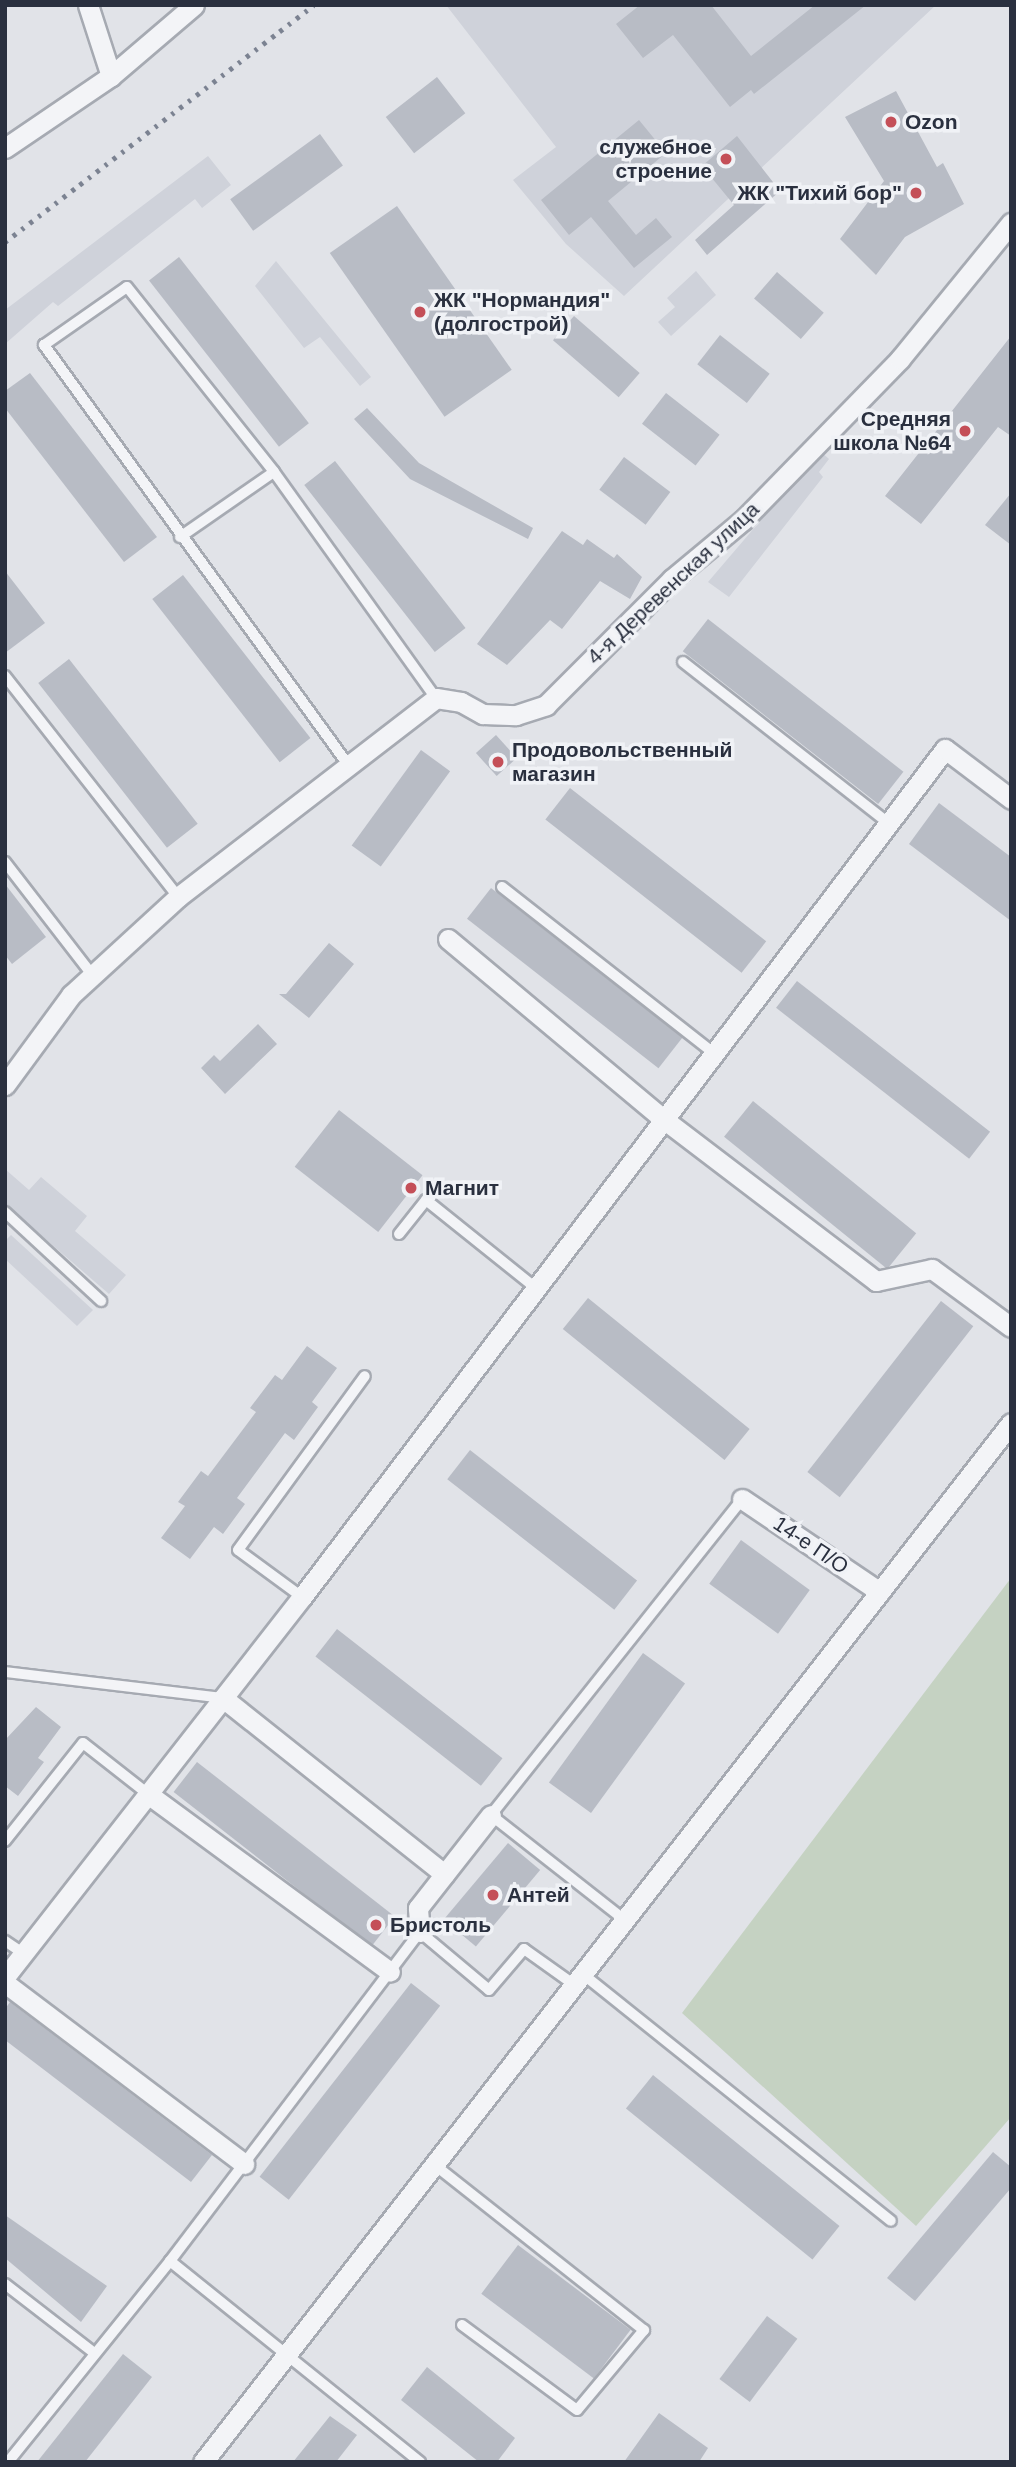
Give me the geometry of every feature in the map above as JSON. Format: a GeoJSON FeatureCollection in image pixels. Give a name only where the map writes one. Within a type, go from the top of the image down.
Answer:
{"type":"FeatureCollection","features":[{"type":"Feature","properties":{"kind":"street"},"geometry":{"type":"LineString","coordinates":[[89,5],[111,76]]}},
{"type":"Feature","properties":{"kind":"street"},"geometry":{"type":"LineString","coordinates":[[5,148],[111,76],[194,5]]}},
{"type":"Feature","properties":{"kind":"street","name":"4-я Деревенская улица"},"geometry":{"type":"LineString","coordinates":[[436,698],[461,702],[484,714],[516,715],[546,705],[672,579],[743,520],[900,359],[1011,222]]}},
{"type":"Feature","properties":{"kind":"street"},"geometry":{"type":"LineString","coordinates":[[8,1072],[71,995],[94,977],[178,897],[436,698]]}},
{"type":"Feature","properties":{"kind":"street"},"geometry":{"type":"LineString","coordinates":[[5,1977],[538,1289],[945,750],[1011,799]]}},
{"type":"Feature","properties":{"kind":"street"},"geometry":{"type":"LineString","coordinates":[[448,939],[666,1121],[876,1281],[932,1269],[1011,1327]]}},
{"type":"Feature","properties":{"kind":"street"},"geometry":{"type":"LineString","coordinates":[[203,2462],[436,2166],[1011,1423]]}},
{"type":"Feature","properties":{"kind":"street","name":"14-е П/О"},"geometry":{"type":"LineString","coordinates":[[742,1499],[880,1592]]}},
{"type":"Feature","properties":{"kind":"street"},"geometry":{"type":"LineString","coordinates":[[223,1698],[444,1874]]}},
{"type":"Feature","properties":{"kind":"street"},"geometry":{"type":"LineString","coordinates":[[148,1794],[390,1972]]}},
{"type":"Feature","properties":{"kind":"street"},"geometry":{"type":"LineString","coordinates":[[421,1932],[418,1908],[491,1815]]}},
{"type":"Feature","properties":{"kind":"street"},"geometry":{"type":"LineString","coordinates":[[5,1983],[244,2164]]}},
{"type":"Feature","properties":{"kind":"lane"},"geometry":{"type":"LineString","coordinates":[[349,766],[180,537],[44,345],[127,287],[274,472],[436,698]]}},
{"type":"Feature","properties":{"kind":"lane"},"geometry":{"type":"LineString","coordinates":[[180,537],[274,472]]}},
{"type":"Feature","properties":{"kind":"lane"},"geometry":{"type":"LineString","coordinates":[[683,662],[888,823]]}},
{"type":"Feature","properties":{"kind":"lane"},"geometry":{"type":"LineString","coordinates":[[5,676],[178,897]]}},
{"type":"Feature","properties":{"kind":"lane"},"geometry":{"type":"LineString","coordinates":[[5,862],[94,977]]}},
{"type":"Feature","properties":{"kind":"lane"},"geometry":{"type":"LineString","coordinates":[[502,887],[716,1055]]}},
{"type":"Feature","properties":{"kind":"lane"},"geometry":{"type":"LineString","coordinates":[[399,1234],[426,1200],[538,1289]]}},
{"type":"Feature","properties":{"kind":"lane"},"geometry":{"type":"LineString","coordinates":[[5,1212],[101,1301]]}},
{"type":"Feature","properties":{"kind":"lane"},"geometry":{"type":"LineString","coordinates":[[302,1597],[238,1550],[365,1376]]}},
{"type":"Feature","properties":{"kind":"lane"},"geometry":{"type":"LineString","coordinates":[[626,1921],[491,1815],[742,1499]]}},
{"type":"Feature","properties":{"kind":"lane"},"geometry":{"type":"LineString","coordinates":[[5,1672],[223,1698]]}},
{"type":"Feature","properties":{"kind":"lane"},"geometry":{"type":"LineString","coordinates":[[5,1841],[83,1743],[148,1794]]}},
{"type":"Feature","properties":{"kind":"lane"},"geometry":{"type":"LineString","coordinates":[[8,2462],[93,2352],[170,2261],[421,1932],[489,1990],[523,1949],[580,1980],[891,2221]]}},
{"type":"Feature","properties":{"kind":"lane"},"geometry":{"type":"LineString","coordinates":[[5,1941],[23,1953]]}},
{"type":"Feature","properties":{"kind":"lane"},"geometry":{"type":"LineString","coordinates":[[436,2166],[644,2330],[577,2410],[462,2325]]}},
{"type":"Feature","properties":{"kind":"lane"},"geometry":{"type":"LineString","coordinates":[[170,2261],[419,2462]]}},
{"type":"Feature","properties":{"kind":"lane"},"geometry":{"type":"LineString","coordinates":[[5,2284],[93,2352]]}},
{"type":"Feature","properties":{"kind":"shaded area"},"geometry":{"type":"Polygon","coordinates":[[[446,5],[936,5],[624,296],[566,244],[513,180],[556,147],[446,5]]]}},
{"type":"Feature","properties":{"kind":"shaded area"},"geometry":{"type":"Polygon","coordinates":[[[208,156],[231,185],[202,208],[195,199],[58,306],[53,302],[5,344],[5,310],[208,156]]]}},
{"type":"Feature","properties":{"kind":"shaded area"},"geometry":{"type":"Polygon","coordinates":[[[276,261],[371,377],[360,386],[320,337],[304,348],[255,286],[276,261]]]}},
{"type":"Feature","properties":{"kind":"shaded area"},"geometry":{"type":"Polygon","coordinates":[[[696,271],[716,295],[671,336],[658,322],[675,307],[667,298],[696,271]]]}},
{"type":"Feature","properties":{"kind":"shaded area"},"geometry":{"type":"Polygon","coordinates":[[[820,451],[829,459],[819,472],[823,477],[729,597],[708,582],[820,451]]]}},
{"type":"Feature","properties":{"kind":"shaded area"},"geometry":{"type":"Polygon","coordinates":[[[5,1169],[29,1190],[41,1177],[87,1216],[75,1231],[126,1275],[109,1294],[5,1204],[5,1169]]]}},
{"type":"Feature","properties":{"kind":"shaded area"},"geometry":{"type":"Polygon","coordinates":[[[11,1235],[93,1310],[77,1326],[5,1259],[5,1241],[11,1235]]]}},
{"type":"Feature","properties":{"kind":"green space"},"geometry":{"type":"Polygon","coordinates":[[[1011,1578],[1011,2117],[916,2226],[682,2013],[1011,1578]]]}},
{"type":"Feature","properties":{"kind":"building"},"geometry":{"type":"Polygon","coordinates":[[[640,5],[711,5],[751,56],[815,5],[866,5],[754,94],[751,90],[730,107],[673,35],[643,58],[616,24],[640,5]]]}},
{"type":"Feature","properties":{"kind":"building"},"geometry":{"type":"Polygon","coordinates":[[[437,77],[465,113],[414,153],[386,117],[437,77]]]}},
{"type":"Feature","properties":{"kind":"building","name":"ЖК \"Тихий бор\""},"geometry":{"type":"Polygon","coordinates":[[[896,91],[937,167],[943,163],[964,204],[905,237],[876,275],[840,239],[884,181],[845,117],[896,91]]]}},
{"type":"Feature","properties":{"kind":"building"},"geometry":{"type":"Polygon","coordinates":[[[639,120],[666,153],[608,201],[636,235],[656,218],[672,237],[634,268],[591,217],[569,235],[541,200],[639,120]]]}},
{"type":"Feature","properties":{"kind":"building"},"geometry":{"type":"Polygon","coordinates":[[[320,134],[343,166],[253,231],[230,199],[320,134]]]}},
{"type":"Feature","properties":{"kind":"building"},"geometry":{"type":"Polygon","coordinates":[[[737,136],[780,191],[707,255],[695,240],[734,205],[702,166],[737,136]]]}},
{"type":"Feature","properties":{"kind":"building","name":"ЖК \"Нормандия\" (долгострой)"},"geometry":{"type":"Polygon","coordinates":[[[397,206],[512,370],[445,417],[330,253],[397,206]]]}},
{"type":"Feature","properties":{"kind":"building"},"geometry":{"type":"Polygon","coordinates":[[[179,257],[309,423],[279,447],[149,280],[179,257]]]}},
{"type":"Feature","properties":{"kind":"building"},"geometry":{"type":"Polygon","coordinates":[[[777,272],[824,313],[801,339],[754,298],[777,272]]]}},
{"type":"Feature","properties":{"kind":"building"},"geometry":{"type":"Polygon","coordinates":[[[574,316],[640,373],[619,397],[553,340],[574,316]]]}},
{"type":"Feature","properties":{"kind":"building"},"geometry":{"type":"Polygon","coordinates":[[[720,335],[770,374],[747,403],[697,364],[720,335]]]}},
{"type":"Feature","properties":{"kind":"building","name":"Средняя школа №64"},"geometry":{"type":"Polygon","coordinates":[[[1011,336],[1011,436],[998,427],[921,524],[885,496],[1011,336]]]}},
{"type":"Feature","properties":{"kind":"building"},"geometry":{"type":"Polygon","coordinates":[[[30,373],[157,537],[124,562],[5,408],[5,391],[30,373]]]}},
{"type":"Feature","properties":{"kind":"building"},"geometry":{"type":"Polygon","coordinates":[[[666,393],[720,435],[696,466],[642,424],[666,393]]]}},
{"type":"Feature","properties":{"kind":"building"},"geometry":{"type":"Polygon","coordinates":[[[367,408],[419,463],[533,528],[528,539],[410,479],[354,419],[367,408]]]}},
{"type":"Feature","properties":{"kind":"building"},"geometry":{"type":"Polygon","coordinates":[[[624,457],[670,492],[646,525],[599,490],[624,457]]]}},
{"type":"Feature","properties":{"kind":"building"},"geometry":{"type":"Polygon","coordinates":[[[335,461],[466,628],[435,652],[304,485],[335,461]]]}},
{"type":"Feature","properties":{"kind":"building"},"geometry":{"type":"Polygon","coordinates":[[[1011,493],[1011,545],[985,525],[1011,493]]]}},
{"type":"Feature","properties":{"kind":"building"},"geometry":{"type":"Polygon","coordinates":[[[562,531],[583,545],[587,539],[614,558],[617,554],[642,577],[630,599],[600,581],[562,629],[550,620],[507,665],[477,644],[562,531]]]}},
{"type":"Feature","properties":{"kind":"building"},"geometry":{"type":"Polygon","coordinates":[[[5,571],[45,623],[5,653],[5,571]]]}},
{"type":"Feature","properties":{"kind":"building"},"geometry":{"type":"Polygon","coordinates":[[[183,575],[310,738],[280,762],[152,599],[183,575]]]}},
{"type":"Feature","properties":{"kind":"building"},"geometry":{"type":"Polygon","coordinates":[[[708,619],[903,772],[878,804],[683,651],[708,619]]]}},
{"type":"Feature","properties":{"kind":"building"},"geometry":{"type":"Polygon","coordinates":[[[69,659],[198,824],[167,848],[38,683],[69,659]]]}},
{"type":"Feature","properties":{"kind":"building","name":"Продовольственный магазин"},"geometry":{"type":"Polygon","coordinates":[[[496,735],[517,758],[497,776],[476,753],[496,735]]]}},
{"type":"Feature","properties":{"kind":"building"},"geometry":{"type":"Polygon","coordinates":[[[421,750],[450,771],[381,867],[352,845],[421,750]]]}},
{"type":"Feature","properties":{"kind":"building"},"geometry":{"type":"Polygon","coordinates":[[[570,788],[766,941],[742,973],[545,820],[570,788]]]}},
{"type":"Feature","properties":{"kind":"building"},"geometry":{"type":"Polygon","coordinates":[[[939,803],[1011,857],[1011,921],[909,844],[939,803]]]}},
{"type":"Feature","properties":{"kind":"building"},"geometry":{"type":"Polygon","coordinates":[[[5,884],[46,937],[12,964],[5,955],[5,884]]]}},
{"type":"Feature","properties":{"kind":"building"},"geometry":{"type":"Polygon","coordinates":[[[491,888],[682,1038],[658,1068],[467,919],[491,888]]]}},
{"type":"Feature","properties":{"kind":"building"},"geometry":{"type":"Polygon","coordinates":[[[329,943],[354,964],[309,1018],[279,994],[286,994],[329,943]]]}},
{"type":"Feature","properties":{"kind":"building"},"geometry":{"type":"Polygon","coordinates":[[[797,981],[990,1132],[969,1159],[776,1008],[797,981]]]}},
{"type":"Feature","properties":{"kind":"building"},"geometry":{"type":"Polygon","coordinates":[[[258,1024],[277,1044],[225,1094],[201,1068],[214,1055],[220,1061],[258,1024]]]}},
{"type":"Feature","properties":{"kind":"building"},"geometry":{"type":"Polygon","coordinates":[[[753,1101],[916,1233],[887,1269],[724,1137],[753,1101]]]}},
{"type":"Feature","properties":{"kind":"building"},"geometry":{"type":"Polygon","coordinates":[[[339,1110],[423,1175],[378,1232],[295,1167],[339,1110]]]}},
{"type":"Feature","properties":{"kind":"building"},"geometry":{"type":"Polygon","coordinates":[[[588,1298],[750,1429],[724,1460],[563,1329],[588,1298]]]}},
{"type":"Feature","properties":{"kind":"building"},"geometry":{"type":"Polygon","coordinates":[[[941,1301],[973,1326],[840,1497],[807,1472],[941,1301]]]}},
{"type":"Feature","properties":{"kind":"building"},"geometry":{"type":"Polygon","coordinates":[[[307,1346],[337,1368],[312,1402],[318,1407],[294,1440],[285,1433],[237,1498],[245,1504],[223,1534],[214,1527],[190,1559],[161,1538],[185,1506],[178,1502],[201,1471],[208,1476],[256,1412],[250,1408],[275,1375],[282,1380],[307,1346]]]}},
{"type":"Feature","properties":{"kind":"building"},"geometry":{"type":"Polygon","coordinates":[[[470,1450],[637,1581],[614,1610],[447,1479],[470,1450]]]}},
{"type":"Feature","properties":{"kind":"building"},"geometry":{"type":"Polygon","coordinates":[[[741,1540],[810,1590],[778,1634],[709,1584],[741,1540]]]}},
{"type":"Feature","properties":{"kind":"building"},"geometry":{"type":"Polygon","coordinates":[[[337,1629],[502,1758],[481,1786],[315,1657],[337,1629]]]}},
{"type":"Feature","properties":{"kind":"building"},"geometry":{"type":"Polygon","coordinates":[[[643,1653],[685,1684],[591,1813],[549,1782],[643,1653]]]}},
{"type":"Feature","properties":{"kind":"building"},"geometry":{"type":"Polygon","coordinates":[[[36,1707],[61,1727],[38,1758],[44,1762],[18,1796],[5,1786],[5,1740],[36,1707]]]}},
{"type":"Feature","properties":{"kind":"building"},"geometry":{"type":"Polygon","coordinates":[[[197,1762],[395,1917],[371,1946],[174,1792],[197,1762]]]}},
{"type":"Feature","properties":{"kind":"building","name":"Антей"},"geometry":{"type":"Polygon","coordinates":[[[508,1843],[540,1870],[476,1947],[444,1920],[508,1843]]]}},
{"type":"Feature","properties":{"kind":"building"},"geometry":{"type":"Polygon","coordinates":[[[411,1983],[440,2006],[289,2200],[260,2177],[411,1983]]]}},
{"type":"Feature","properties":{"kind":"building"},"geometry":{"type":"Polygon","coordinates":[[[10,2002],[212,2155],[191,2182],[5,2040],[5,2009],[10,2002]]]}},
{"type":"Feature","properties":{"kind":"building"},"geometry":{"type":"Polygon","coordinates":[[[653,2075],[840,2226],[812,2259],[626,2108],[653,2075]]]}},
{"type":"Feature","properties":{"kind":"building"},"geometry":{"type":"Polygon","coordinates":[[[993,2152],[1011,2167],[1011,2188],[915,2301],[887,2278],[993,2152]]]}},
{"type":"Feature","properties":{"kind":"building"},"geometry":{"type":"Polygon","coordinates":[[[5,2215],[107,2286],[81,2322],[5,2258],[5,2215]]]}},
{"type":"Feature","properties":{"kind":"building"},"geometry":{"type":"Polygon","coordinates":[[[518,2245],[631,2330],[594,2379],[481,2294],[518,2245]]]}},
{"type":"Feature","properties":{"kind":"building"},"geometry":{"type":"Polygon","coordinates":[[[767,2316],[797,2339],[750,2402],[719,2379],[767,2316]]]}},
{"type":"Feature","properties":{"kind":"building"},"geometry":{"type":"Polygon","coordinates":[[[123,2354],[152,2377],[85,2462],[37,2462],[123,2354]]]}},
{"type":"Feature","properties":{"kind":"building"},"geometry":{"type":"Polygon","coordinates":[[[427,2367],[515,2438],[497,2462],[479,2462],[401,2400],[427,2367]]]}},
{"type":"Feature","properties":{"kind":"building"},"geometry":{"type":"Polygon","coordinates":[[[659,2413],[708,2448],[699,2462],[624,2462],[659,2413]]]}},
{"type":"Feature","properties":{"kind":"building"},"geometry":{"type":"Polygon","coordinates":[[[330,2416],[357,2435],[336,2462],[293,2462],[330,2416]]]}},
{"type":"Feature","properties":{"kind":"railway"},"geometry":{"type":"LineString","coordinates":[[5,242],[314,5]]}},
{"type":"Feature","properties":{"kind":"place","name":"Ozon"},"geometry":{"type":"Point","coordinates":[891,122]}},
{"type":"Feature","properties":{"kind":"place","name":"служебное строение"},"geometry":{"type":"Point","coordinates":[726,159]}},
{"type":"Feature","properties":{"kind":"place","name":"ЖК \"Тихий бор\""},"geometry":{"type":"Point","coordinates":[916,193]}},
{"type":"Feature","properties":{"kind":"place","name":"ЖК \"Нормандия\" (долгострой)"},"geometry":{"type":"Point","coordinates":[420,312]}},
{"type":"Feature","properties":{"kind":"place","name":"Средняя школа №64"},"geometry":{"type":"Point","coordinates":[965,431]}},
{"type":"Feature","properties":{"kind":"place","name":"Продовольственный магазин"},"geometry":{"type":"Point","coordinates":[498,762]}},
{"type":"Feature","properties":{"kind":"place","name":"Магнит"},"geometry":{"type":"Point","coordinates":[411,1188]}},
{"type":"Feature","properties":{"kind":"place","name":"Антей"},"geometry":{"type":"Point","coordinates":[493,1895]}},
{"type":"Feature","properties":{"kind":"place","name":"Бристоль"},"geometry":{"type":"Point","coordinates":[376,1925]}}]}
